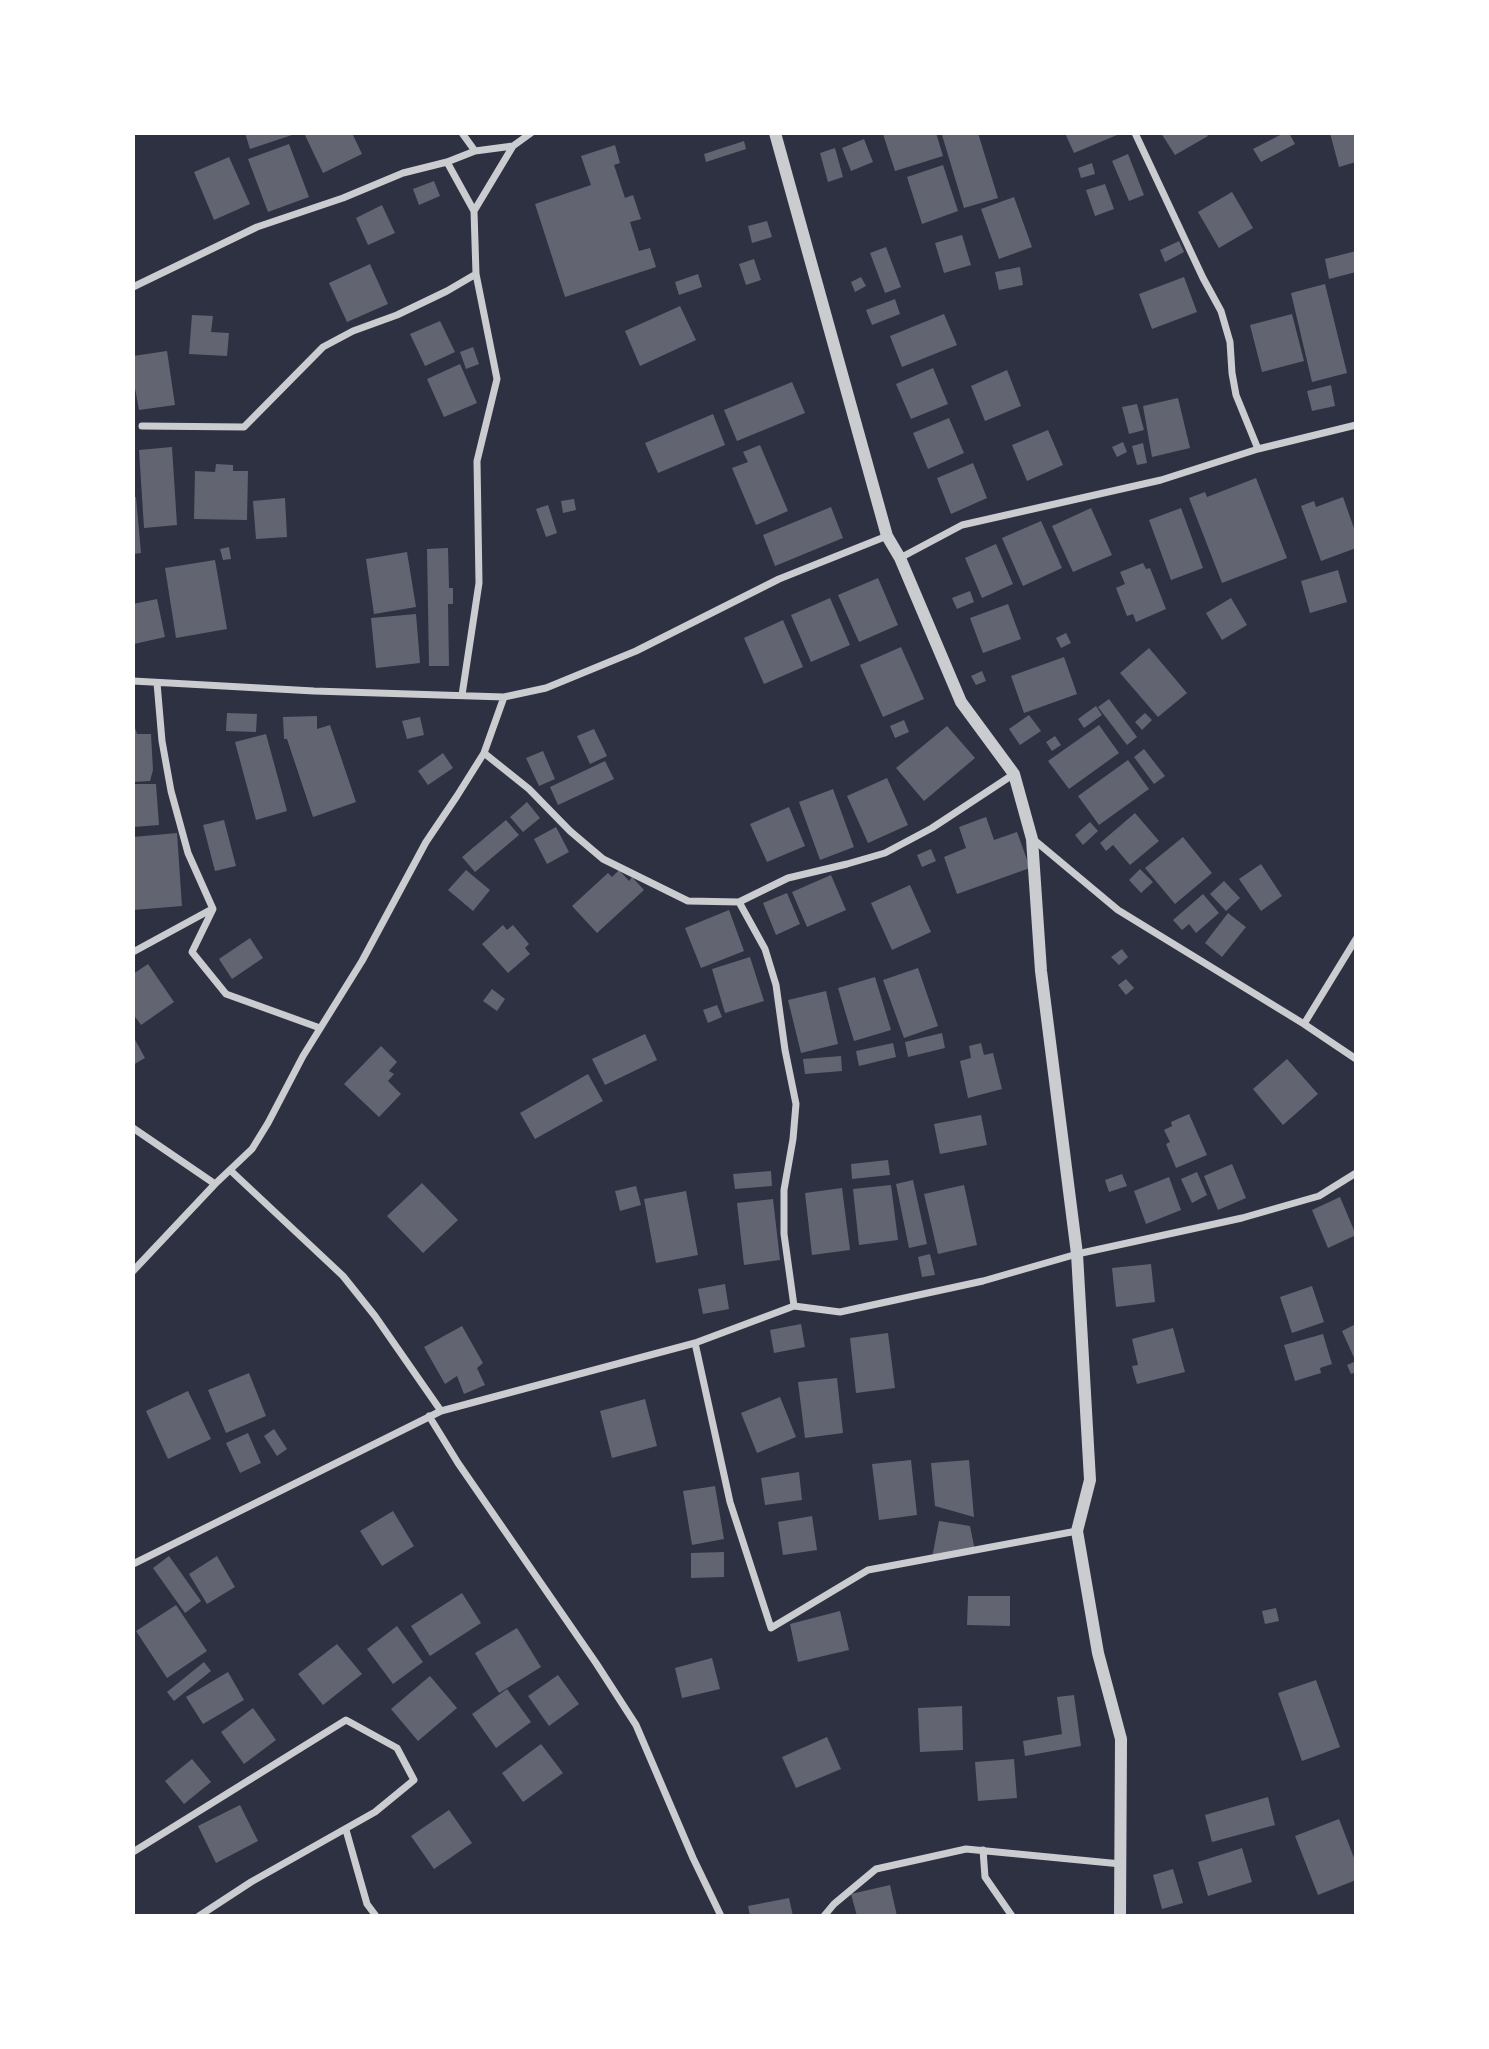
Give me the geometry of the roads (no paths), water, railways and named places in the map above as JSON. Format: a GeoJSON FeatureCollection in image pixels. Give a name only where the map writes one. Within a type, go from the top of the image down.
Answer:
{"type":"FeatureCollection","features":[{"type":"Feature","properties":{"kind":"street"},"geometry":{"type":"LineString","coordinates":[[462,133],[475,151]]}},
{"type":"Feature","properties":{"kind":"street"},"geometry":{"type":"LineString","coordinates":[[474,211],[513,146],[531,133]]}},
{"type":"Feature","properties":{"kind":"street"},"geometry":{"type":"LineString","coordinates":[[775,133],[887,536],[900,558],[961,702],[1014,774],[1032,839],[1041,971],[1077,1254],[1090,1480],[1077,1531],[1098,1653],[1121,1739],[1120,1916]]}},
{"type":"Feature","properties":{"kind":"street"},"geometry":{"type":"LineString","coordinates":[[1135,133],[1203,278],[1222,311],[1230,342],[1236,395],[1258,449]]}},
{"type":"Feature","properties":{"kind":"street"},"geometry":{"type":"LineString","coordinates":[[133,287],[257,227],[343,198],[403,173],[447,162],[475,151],[513,146]]}},
{"type":"Feature","properties":{"kind":"street"},"geometry":{"type":"LineString","coordinates":[[447,162],[474,211],[476,274],[497,379],[477,461],[479,583],[462,695]]}},
{"type":"Feature","properties":{"kind":"street"},"geometry":{"type":"LineString","coordinates":[[142,426],[244,427],[323,347],[353,331],[397,315],[476,274]]}},
{"type":"Feature","properties":{"kind":"street"},"geometry":{"type":"LineString","coordinates":[[900,558],[962,526],[1161,480],[1258,449],[1356,425]]}},
{"type":"Feature","properties":{"kind":"street"},"geometry":{"type":"LineString","coordinates":[[133,681],[314,691],[504,697],[546,688],[636,651],[779,579],[887,536]]}},
{"type":"Feature","properties":{"kind":"street"},"geometry":{"type":"LineString","coordinates":[[157,683],[162,741],[171,791],[188,853],[213,909]]}},
{"type":"Feature","properties":{"kind":"street"},"geometry":{"type":"LineString","coordinates":[[133,1271],[252,1149],[303,1056],[362,961],[426,842],[484,752],[504,697]]}},
{"type":"Feature","properties":{"kind":"street"},"geometry":{"type":"LineString","coordinates":[[484,752],[529,789],[570,831],[603,859],[688,901],[739,902],[788,878],[885,853],[932,828],[1014,774]]}},
{"type":"Feature","properties":{"kind":"street"},"geometry":{"type":"LineString","coordinates":[[1032,839],[1118,910],[1356,1059]]}},
{"type":"Feature","properties":{"kind":"street"},"geometry":{"type":"LineString","coordinates":[[739,902],[765,948],[776,985],[796,1104],[784,1190],[784,1234],[794,1306]]}},
{"type":"Feature","properties":{"kind":"street"},"geometry":{"type":"LineString","coordinates":[[133,952],[213,909]]}},
{"type":"Feature","properties":{"kind":"street"},"geometry":{"type":"LineString","coordinates":[[213,909],[192,952],[226,994],[320,1028]]}},
{"type":"Feature","properties":{"kind":"street"},"geometry":{"type":"LineString","coordinates":[[1304,1024],[1356,939]]}},
{"type":"Feature","properties":{"kind":"street"},"geometry":{"type":"LineString","coordinates":[[133,1128],[215,1184]]}},
{"type":"Feature","properties":{"kind":"street"},"geometry":{"type":"LineString","coordinates":[[230,1171],[343,1276],[375,1316],[442,1411]]}},
{"type":"Feature","properties":{"kind":"street"},"geometry":{"type":"LineString","coordinates":[[133,1564],[442,1411],[695,1343],[794,1306],[840,1312],[983,1281],[1077,1254],[1242,1217],[1319,1196],[1356,1173]]}},
{"type":"Feature","properties":{"kind":"street"},"geometry":{"type":"LineString","coordinates":[[695,1343],[730,1502],[771,1628],[869,1570],[1077,1531]]}},
{"type":"Feature","properties":{"kind":"street"},"geometry":{"type":"LineString","coordinates":[[429,1416],[636,1726],[721,1916]]}},
{"type":"Feature","properties":{"kind":"street"},"geometry":{"type":"LineString","coordinates":[[133,1852],[346,1720],[397,1748],[414,1780],[375,1812],[251,1882],[199,1916]]}},
{"type":"Feature","properties":{"kind":"street"},"geometry":{"type":"LineString","coordinates":[[346,1830],[367,1904],[376,1916]]}},
{"type":"Feature","properties":{"kind":"street"},"geometry":{"type":"LineString","coordinates":[[824,1916],[834,1904],[876,1869],[966,1849],[1121,1864]]}},
{"type":"Feature","properties":{"kind":"street"},"geometry":{"type":"LineString","coordinates":[[983,1850],[985,1877],[1012,1916]]}}]}
